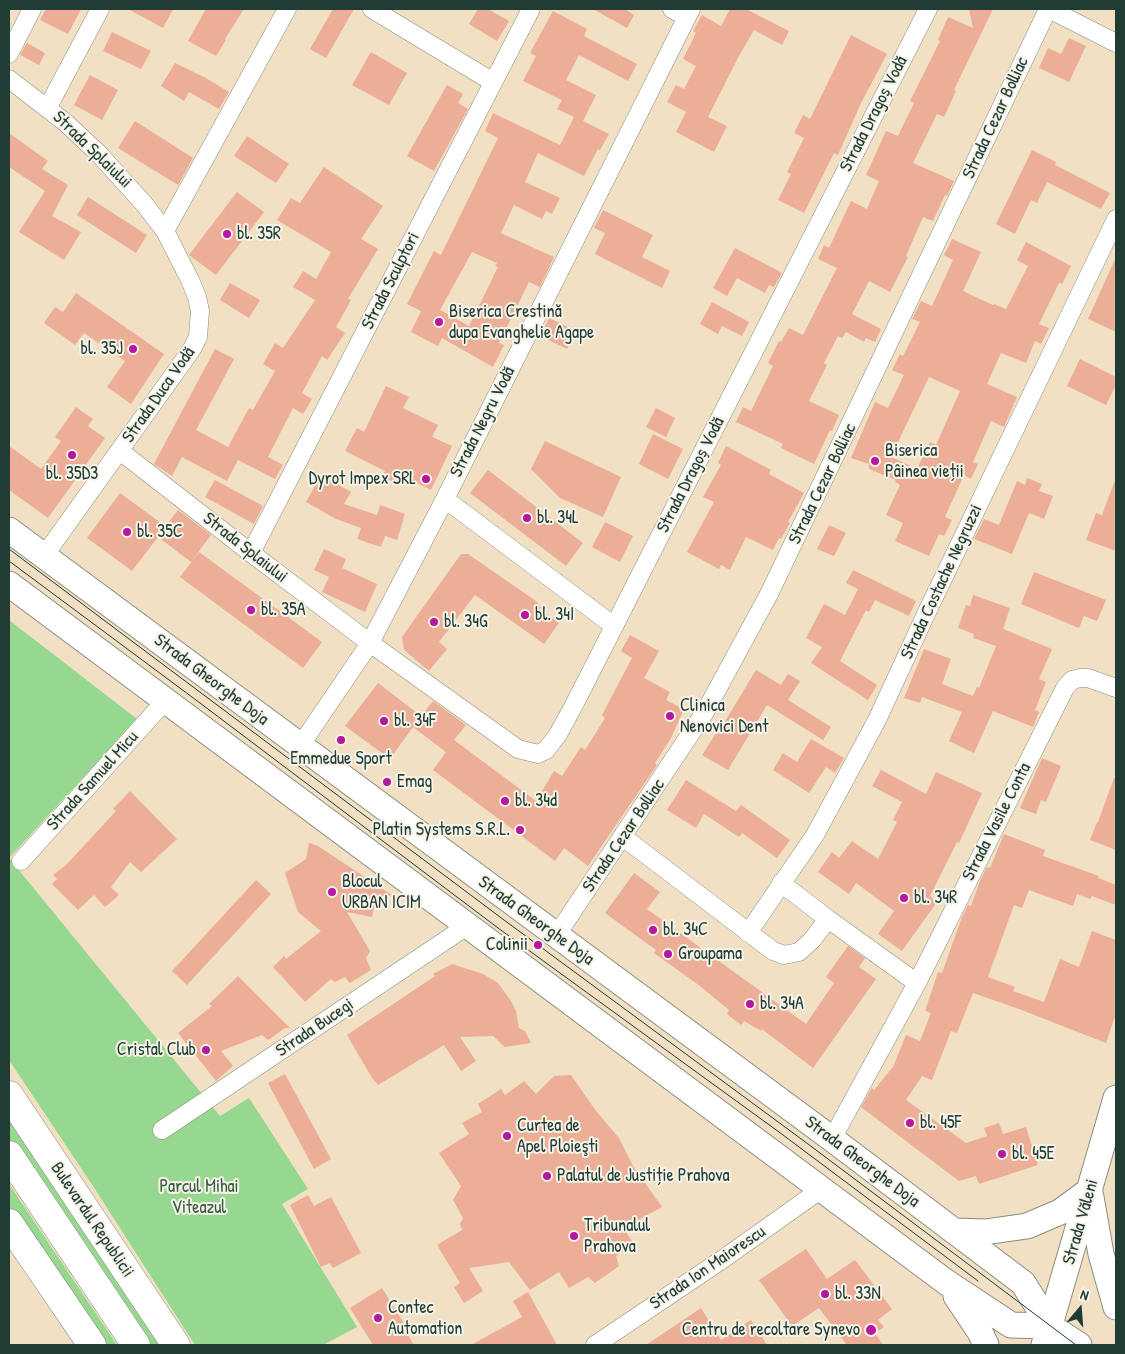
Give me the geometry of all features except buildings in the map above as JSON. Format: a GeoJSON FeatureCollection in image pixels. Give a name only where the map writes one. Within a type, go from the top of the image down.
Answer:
{"type":"FeatureCollection","features":[{"type":"Feature","properties":{"kind":"main road","name":"Strada Gheorghe Doja"},"geometry":{"type":"LineString","coordinates":[[9,530],[955,1231],[1023,1283],[1047,1336],[1079,1345]]}},
{"type":"Feature","properties":{"kind":"main road"},"geometry":{"type":"LineString","coordinates":[[9,584],[946,1282],[1010,1325],[1047,1336]]}},
{"type":"Feature","properties":{"kind":"main road","name":"Bulevardul Republicii"},"geometry":{"type":"LineString","coordinates":[[9,1095],[176,1345]]}},
{"type":"Feature","properties":{"kind":"main road","name":"Strada Văleni"},"geometry":{"type":"LineString","coordinates":[[1047,1336],[1116,1098]]}},
{"type":"Feature","properties":{"kind":"main road","name":"Bulevardul Republicii"},"geometry":{"type":"LineString","coordinates":[[9,1155],[136,1345]]}},
{"type":"Feature","properties":{"kind":"main road"},"geometry":{"type":"LineString","coordinates":[[955,1231],[985,1232],[1027,1226],[1060,1212],[1090,1190],[1101,1254],[1116,1307]]}},
{"type":"Feature","properties":{"kind":"main road"},"geometry":{"type":"LineString","coordinates":[[9,1223],[92,1345]]}},
{"type":"Feature","properties":{"kind":"main road"},"geometry":{"type":"LineString","coordinates":[[946,1282],[970,1315],[986,1345]]}},
{"type":"Feature","properties":{"kind":"street"},"geometry":{"type":"LineString","coordinates":[[9,54],[32,9]]}},
{"type":"Feature","properties":{"kind":"street"},"geometry":{"type":"LineString","coordinates":[[48,107],[100,9]]}},
{"type":"Feature","properties":{"kind":"street"},"geometry":{"type":"LineString","coordinates":[[165,231],[287,9]]}},
{"type":"Feature","properties":{"kind":"street"},"geometry":{"type":"LineString","coordinates":[[372,9],[493,82]]}},
{"type":"Feature","properties":{"kind":"street","name":"Strada Sculptori"},"geometry":{"type":"LineString","coordinates":[[251,553],[531,9]]}},
{"type":"Feature","properties":{"kind":"street","name":"Strada Dragoș Vodă"},"geometry":{"type":"LineString","coordinates":[[370,643],[518,748],[538,754],[546,750],[557,736],[573,707],[928,9]]}},
{"type":"Feature","properties":{"kind":"street"},"geometry":{"type":"LineString","coordinates":[[1048,9],[1116,43]]}},
{"type":"Feature","properties":{"kind":"street","name":"Strada Cezar Bolliac"},"geometry":{"type":"LineString","coordinates":[[556,936],[705,712],[769,594],[1048,9]]}},
{"type":"Feature","properties":{"kind":"street","name":"Strada Negru Vodă"},"geometry":{"type":"LineString","coordinates":[[300,746],[370,643],[445,499],[683,12]]}},
{"type":"Feature","properties":{"kind":"street","name":"Strada Splaiului"},"geometry":{"type":"LineString","coordinates":[[9,79],[48,107],[72,129],[128,184],[165,231]]}},
{"type":"Feature","properties":{"kind":"street","name":"Strada Costache Negruzzi"},"geometry":{"type":"LineString","coordinates":[[748,933],[815,835],[877,720],[1116,219]]}},
{"type":"Feature","properties":{"kind":"street","name":"Strada Duca Vodă"},"geometry":{"type":"LineString","coordinates":[[44,556],[186,359],[199,332],[200,311],[197,298],[165,231]]}},
{"type":"Feature","properties":{"kind":"street","name":"Strada Splaiului"},"geometry":{"type":"LineString","coordinates":[[120,451],[370,643]]}},
{"type":"Feature","properties":{"kind":"street"},"geometry":{"type":"LineString","coordinates":[[445,499],[614,626]]}},
{"type":"Feature","properties":{"kind":"street","name":"Strada Vasile Conta"},"geometry":{"type":"LineString","coordinates":[[832,1139],[917,983],[1065,688],[1072,680],[1088,678],[1116,688]]}},
{"type":"Feature","properties":{"kind":"street","name":"Strada Samuel Micu"},"geometry":{"type":"LineString","coordinates":[[21,860],[165,701]]}},
{"type":"Feature","properties":{"kind":"street"},"geometry":{"type":"LineString","coordinates":[[623,837],[773,951],[784,955],[799,952],[812,940],[828,919]]}},
{"type":"Feature","properties":{"kind":"street"},"geometry":{"type":"LineString","coordinates":[[782,884],[917,983]]}},
{"type":"Feature","properties":{"kind":"street","name":"Strada Bucegi"},"geometry":{"type":"LineString","coordinates":[[162,1130],[468,926]]}},
{"type":"Feature","properties":{"kind":"street","name":"Strada Ion Maiorescu"},"geometry":{"type":"LineString","coordinates":[[595,1345],[723,1259],[820,1190]]}},
{"type":"Feature","properties":{"kind":"green space"},"geometry":{"type":"Polygon","coordinates":[[[9,620],[137,719],[9,858],[9,620]]]}},
{"type":"Feature","properties":{"kind":"green space","name":"Parcul Mihai Viteazul"},"geometry":{"type":"Polygon","coordinates":[[[9,858],[220,1116],[249,1098],[308,1189],[282,1204],[357,1327],[323,1345],[195,1345],[9,1060],[9,858]]]}},
{"type":"Feature","properties":{"kind":"green space"},"geometry":{"type":"Polygon","coordinates":[[[9,1117],[161,1345],[142,1345],[9,1146],[9,1117]]]}},
{"type":"Feature","properties":{"kind":"green space"},"geometry":{"type":"Polygon","coordinates":[[[9,1184],[117,1345],[100,1345],[9,1209],[9,1184]]]}},
{"type":"Feature","properties":{"kind":"tram line"},"geometry":{"type":"LineString","coordinates":[[9,549],[1076,1345]]}},
{"type":"Feature","properties":{"kind":"tram line"},"geometry":{"type":"LineString","coordinates":[[9,561],[498,928],[779,1132],[978,1281]]}},
{"type":"Feature","properties":{"kind":"place","name":"bl. 35R"},"geometry":{"type":"Point","coordinates":[227,234]}},
{"type":"Feature","properties":{"kind":"place","name":"Biserica Crestină dupa Evanghelie Agape"},"geometry":{"type":"Point","coordinates":[439,322]}},
{"type":"Feature","properties":{"kind":"place","name":"bl. 35J"},"geometry":{"type":"Point","coordinates":[133,349]}},
{"type":"Feature","properties":{"kind":"place","name":"bl. 35D3"},"geometry":{"type":"Point","coordinates":[72,455]}},
{"type":"Feature","properties":{"kind":"place","name":"Biserica Pâinea vieții"},"geometry":{"type":"Point","coordinates":[875,461]}},
{"type":"Feature","properties":{"kind":"place","name":"Dyrot Impex SRL"},"geometry":{"type":"Point","coordinates":[426,479]}},
{"type":"Feature","properties":{"kind":"place","name":"bl. 34L"},"geometry":{"type":"Point","coordinates":[527,518]}},
{"type":"Feature","properties":{"kind":"place","name":"bl. 35C"},"geometry":{"type":"Point","coordinates":[127,532]}},
{"type":"Feature","properties":{"kind":"place","name":"bl. 35A"},"geometry":{"type":"Point","coordinates":[251,610]}},
{"type":"Feature","properties":{"kind":"place","name":"bl. 34I"},"geometry":{"type":"Point","coordinates":[525,615]}},
{"type":"Feature","properties":{"kind":"place","name":"bl. 34G"},"geometry":{"type":"Point","coordinates":[434,622]}},
{"type":"Feature","properties":{"kind":"place","name":"Clinica Nenovici Dent"},"geometry":{"type":"Point","coordinates":[670,716]}},
{"type":"Feature","properties":{"kind":"place","name":"bl. 34F"},"geometry":{"type":"Point","coordinates":[384,721]}},
{"type":"Feature","properties":{"kind":"place","name":"Emmedue Sport"},"geometry":{"type":"Point","coordinates":[341,740]}},
{"type":"Feature","properties":{"kind":"place","name":"Emag"},"geometry":{"type":"Point","coordinates":[387,782]}},
{"type":"Feature","properties":{"kind":"place","name":"bl. 34d"},"geometry":{"type":"Point","coordinates":[505,801]}},
{"type":"Feature","properties":{"kind":"place","name":"Platin Systems S.R.L."},"geometry":{"type":"Point","coordinates":[520,830]}},
{"type":"Feature","properties":{"kind":"place","name":"Blocul URBAN ICIM"},"geometry":{"type":"Point","coordinates":[332,892]}},
{"type":"Feature","properties":{"kind":"place","name":"bl. 34R"},"geometry":{"type":"Point","coordinates":[904,898]}},
{"type":"Feature","properties":{"kind":"place","name":"bl. 34C"},"geometry":{"type":"Point","coordinates":[653,930]}},
{"type":"Feature","properties":{"kind":"place","name":"Colinii"},"geometry":{"type":"Point","coordinates":[538,945]}},
{"type":"Feature","properties":{"kind":"place","name":"Groupama"},"geometry":{"type":"Point","coordinates":[668,954]}},
{"type":"Feature","properties":{"kind":"place","name":"bl. 34A"},"geometry":{"type":"Point","coordinates":[750,1004]}},
{"type":"Feature","properties":{"kind":"place","name":"Cristal Club"},"geometry":{"type":"Point","coordinates":[206,1050]}},
{"type":"Feature","properties":{"kind":"place","name":"bl. 45F"},"geometry":{"type":"Point","coordinates":[910,1123]}},
{"type":"Feature","properties":{"kind":"place","name":"Curtea de Apel Ploieşti"},"geometry":{"type":"Point","coordinates":[507,1136]}},
{"type":"Feature","properties":{"kind":"place","name":"bl. 45E"},"geometry":{"type":"Point","coordinates":[1002,1154]}},
{"type":"Feature","properties":{"kind":"place","name":"Palatul de Justiție Prahova"},"geometry":{"type":"Point","coordinates":[547,1176]}},
{"type":"Feature","properties":{"kind":"place","name":"Tribunalul Prahova"},"geometry":{"type":"Point","coordinates":[574,1236]}},
{"type":"Feature","properties":{"kind":"place","name":"bl. 33N"},"geometry":{"type":"Point","coordinates":[825,1294]}},
{"type":"Feature","properties":{"kind":"place","name":"Contec Automation"},"geometry":{"type":"Point","coordinates":[378,1318]}},
{"type":"Feature","properties":{"kind":"place","name":"Centru de recoltare Synevo"},"geometry":{"type":"Point","coordinates":[871,1330]}}]}
